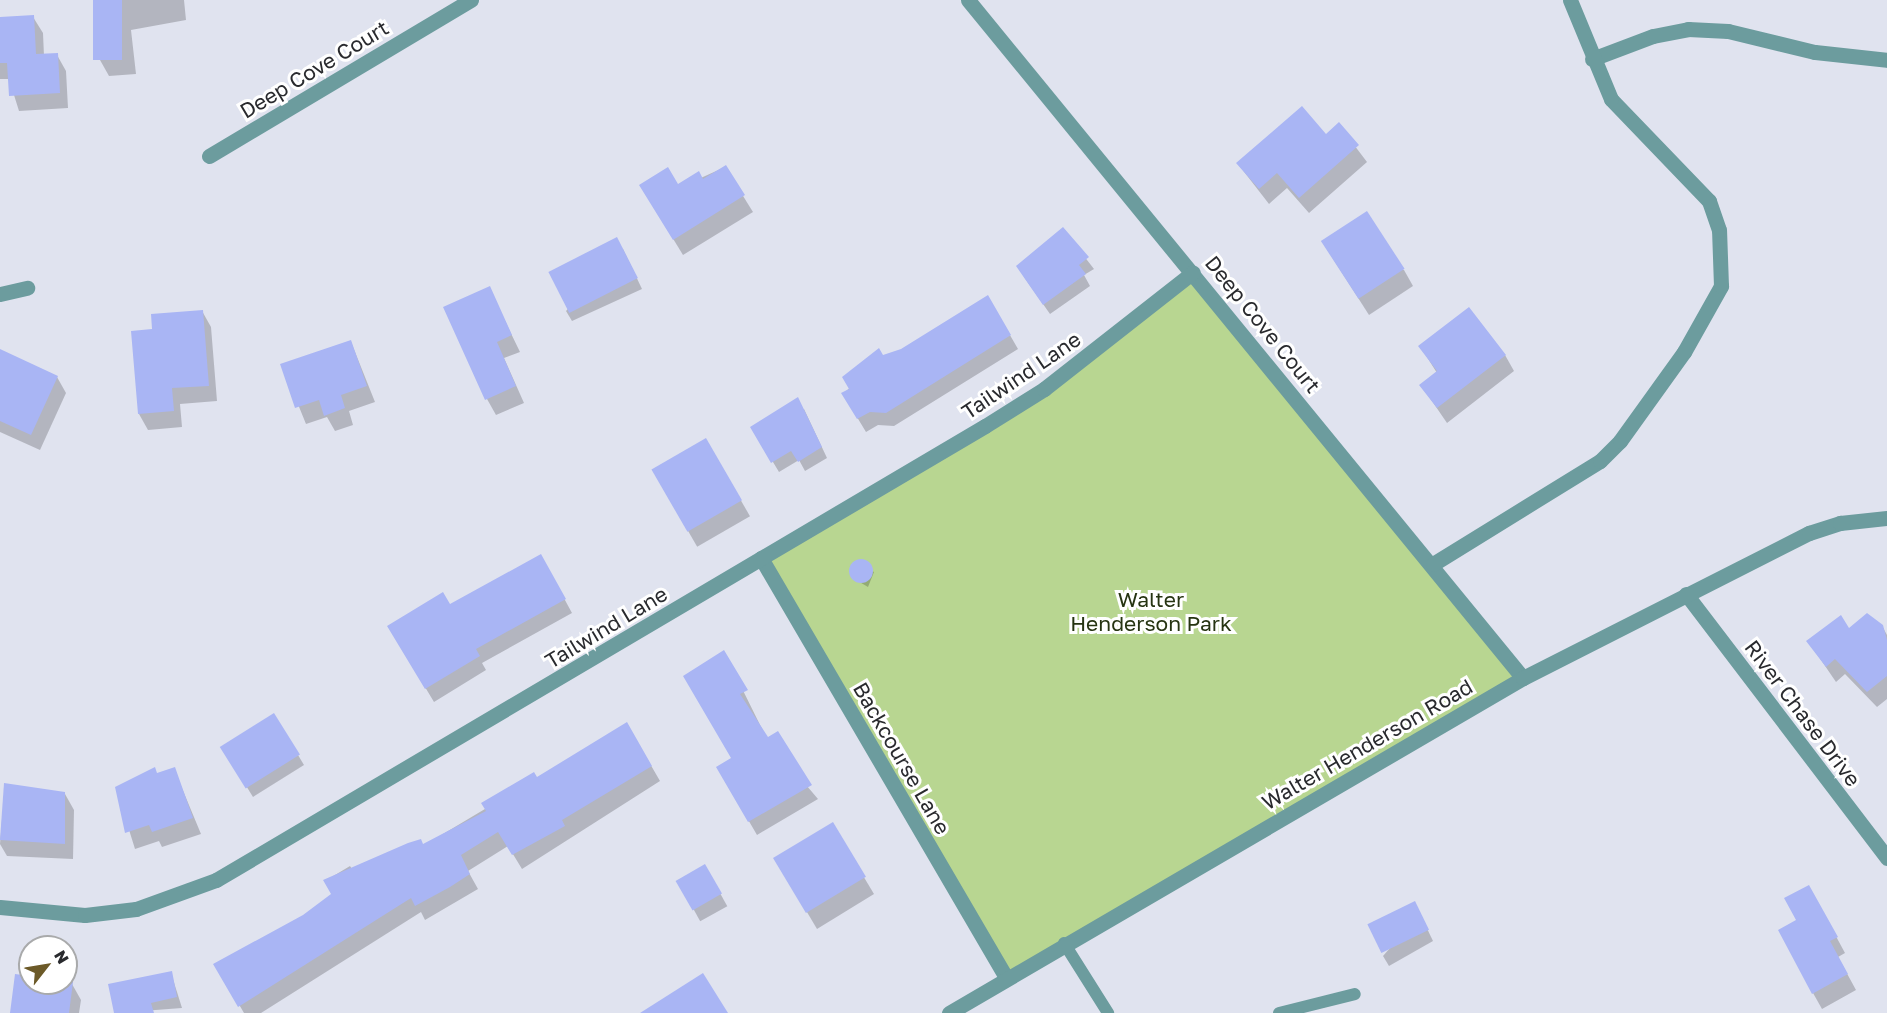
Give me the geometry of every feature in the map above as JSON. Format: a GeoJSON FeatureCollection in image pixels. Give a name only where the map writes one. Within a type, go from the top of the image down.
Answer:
{"type":"FeatureCollection","features":[{"type":"Feature","properties":{"kind":"street","name":"Deep Cove Court"},"geometry":{"type":"LineString","coordinates":[[208,156],[471,0]]}},
{"type":"Feature","properties":{"kind":"street","name":"Deep Cove Court"},"geometry":{"type":"LineString","coordinates":[[968,0],[1433,564],[1523,678]]}},
{"type":"Feature","properties":{"kind":"street"},"geometry":{"type":"LineString","coordinates":[[1433,564],[1600,460],[1620,441],[1684,352],[1721,285],[1719,230],[1709,201],[1611,99],[1592,59],[1570,0]]}},
{"type":"Feature","properties":{"kind":"street"},"geometry":{"type":"LineString","coordinates":[[1592,59],[1653,36],[1688,29],[1728,31],[1825,53],[1887,60]]}},
{"type":"Feature","properties":{"kind":"street","name":"Tailwind Lane"},"geometry":{"type":"LineString","coordinates":[[0,907],[85,915],[136,909],[216,880],[1044,389],[1193,272]]}},
{"type":"Feature","properties":{"kind":"street"},"geometry":{"type":"LineString","coordinates":[[0,294],[27,288]]}},
{"type":"Feature","properties":{"kind":"street","name":"Walter Henderson Road"},"geometry":{"type":"LineString","coordinates":[[949,1013],[1065,943],[1523,678],[1686,594],[1816,531],[1887,518]]}},
{"type":"Feature","properties":{"kind":"street","name":"Backcourse Lane"},"geometry":{"type":"LineString","coordinates":[[761,558],[1006,978]]}},
{"type":"Feature","properties":{"kind":"street","name":"River Chase Drive"},"geometry":{"type":"LineString","coordinates":[[1686,594],[1887,858]]}},
{"type":"Feature","properties":{"kind":"lane"},"geometry":{"type":"LineString","coordinates":[[1065,943],[1108,1013]]}},
{"type":"Feature","properties":{"kind":"lane"},"geometry":{"type":"LineString","coordinates":[[1280,1013],[1355,994]]}},
{"type":"Feature","properties":{"kind":"green space","name":"Walter Henderson Park"},"geometry":{"type":"Polygon","coordinates":[[[1193,274],[1521,677],[1007,977],[763,559],[985,428],[1193,274]]]}},
{"type":"Feature","properties":{"kind":"building"},"geometry":{"type":"Polygon","coordinates":[[[93,0],[122,0],[122,60],[93,60],[93,0]]]}},
{"type":"Feature","properties":{"kind":"building"},"geometry":{"type":"Polygon","coordinates":[[[34,15],[36,54],[58,53],[60,93],[9,96],[7,63],[0,63],[0,17],[34,15]]]}},
{"type":"Feature","properties":{"kind":"building"},"geometry":{"type":"Polygon","coordinates":[[[1302,106],[1326,134],[1339,122],[1359,145],[1299,198],[1277,173],[1259,189],[1236,163],[1302,106]]]}},
{"type":"Feature","properties":{"kind":"building"},"geometry":{"type":"Polygon","coordinates":[[[726,165],[745,195],[673,240],[639,185],[668,167],[678,184],[699,171],[703,179],[726,165]]]}},
{"type":"Feature","properties":{"kind":"building"},"geometry":{"type":"Polygon","coordinates":[[[1367,211],[1405,269],[1358,299],[1321,241],[1367,211]]]}},
{"type":"Feature","properties":{"kind":"building"},"geometry":{"type":"Polygon","coordinates":[[[1063,227],[1089,257],[1079,265],[1086,274],[1043,305],[1016,266],[1063,227]]]}},
{"type":"Feature","properties":{"kind":"building"},"geometry":{"type":"Polygon","coordinates":[[[617,237],[638,278],[569,313],[548,272],[617,237]]]}},
{"type":"Feature","properties":{"kind":"building"},"geometry":{"type":"Polygon","coordinates":[[[490,286],[512,335],[497,342],[516,386],[485,400],[443,307],[490,286]]]}},
{"type":"Feature","properties":{"kind":"building"},"geometry":{"type":"Polygon","coordinates":[[[988,295],[1011,335],[886,413],[870,412],[857,419],[841,393],[849,389],[842,377],[879,348],[883,355],[901,349],[988,295]]]}},
{"type":"Feature","properties":{"kind":"building"},"geometry":{"type":"Polygon","coordinates":[[[1469,307],[1506,355],[1437,408],[1419,385],[1437,371],[1418,346],[1469,307]]]}},
{"type":"Feature","properties":{"kind":"building"},"geometry":{"type":"Polygon","coordinates":[[[203,310],[209,386],[172,388],[174,411],[138,414],[131,331],[152,329],[151,314],[203,310]]]}},
{"type":"Feature","properties":{"kind":"building"},"geometry":{"type":"Polygon","coordinates":[[[351,340],[367,386],[341,395],[345,408],[324,416],[319,400],[295,408],[280,364],[351,340]]]}},
{"type":"Feature","properties":{"kind":"building"},"geometry":{"type":"Polygon","coordinates":[[[0,349],[58,376],[31,435],[0,421],[0,349]]]}},
{"type":"Feature","properties":{"kind":"building"},"geometry":{"type":"Polygon","coordinates":[[[798,397],[822,447],[798,462],[791,451],[771,463],[750,427],[798,397]]]}},
{"type":"Feature","properties":{"kind":"building"},"geometry":{"type":"Polygon","coordinates":[[[706,438],[742,500],[687,532],[651,470],[706,438]]]}},
{"type":"Feature","properties":{"kind":"building"},"geometry":{"type":"Polygon","coordinates":[[[541,554],[566,599],[476,649],[480,656],[425,689],[387,626],[443,592],[450,604],[541,554]]]}},
{"type":"Feature","properties":{"kind":"building"},"geometry":{"type":"Polygon","coordinates":[[[861,559],[870,562],[873,571],[870,580],[861,583],[852,580],[849,571],[852,562],[861,559]]]}},
{"type":"Feature","properties":{"kind":"building"},"geometry":{"type":"Polygon","coordinates":[[[1867,613],[1883,625],[1887,640],[1887,676],[1867,692],[1835,659],[1826,667],[1806,641],[1841,615],[1849,628],[1867,613]]]}},
{"type":"Feature","properties":{"kind":"building"},"geometry":{"type":"Polygon","coordinates":[[[724,650],[748,690],[740,694],[768,737],[778,731],[812,785],[748,822],[716,767],[731,758],[683,676],[724,650]]]}},
{"type":"Feature","properties":{"kind":"building"},"geometry":{"type":"Polygon","coordinates":[[[274,713],[300,755],[246,788],[220,747],[274,713]]]}},
{"type":"Feature","properties":{"kind":"building"},"geometry":{"type":"Polygon","coordinates":[[[627,722],[652,766],[562,820],[565,826],[512,855],[498,832],[461,855],[470,874],[415,906],[411,898],[238,1007],[213,964],[303,915],[331,894],[323,880],[408,843],[421,839],[423,844],[486,811],[481,803],[534,772],[537,777],[627,722]]]}},
{"type":"Feature","properties":{"kind":"building"},"geometry":{"type":"Polygon","coordinates":[[[155,767],[157,773],[175,767],[193,818],[152,832],[149,825],[125,833],[115,787],[155,767]]]}},
{"type":"Feature","properties":{"kind":"building"},"geometry":{"type":"Polygon","coordinates":[[[4,783],[65,792],[65,844],[0,840],[4,783]]]}},
{"type":"Feature","properties":{"kind":"building"},"geometry":{"type":"Polygon","coordinates":[[[833,822],[866,877],[806,913],[773,858],[833,822]]]}},
{"type":"Feature","properties":{"kind":"building"},"geometry":{"type":"Polygon","coordinates":[[[705,864],[722,893],[693,910],[676,881],[705,864]]]}},
{"type":"Feature","properties":{"kind":"building"},"geometry":{"type":"Polygon","coordinates":[[[1809,885],[1838,937],[1830,941],[1848,974],[1812,994],[1778,930],[1796,920],[1784,898],[1809,885]]]}},
{"type":"Feature","properties":{"kind":"building"},"geometry":{"type":"Polygon","coordinates":[[[1415,901],[1429,930],[1381,953],[1367,924],[1415,901]]]}},
{"type":"Feature","properties":{"kind":"building"},"geometry":{"type":"Polygon","coordinates":[[[172,971],[177,997],[151,1003],[154,1013],[114,1013],[108,984],[172,971]]]}},
{"type":"Feature","properties":{"kind":"building"},"geometry":{"type":"Polygon","coordinates":[[[703,973],[728,1013],[640,1013],[703,973]]]}},
{"type":"Feature","properties":{"kind":"building"},"geometry":{"type":"Polygon","coordinates":[[[15,974],[18,974],[18,995],[71,995],[69,1013],[10,1013],[15,974]]]}}]}
